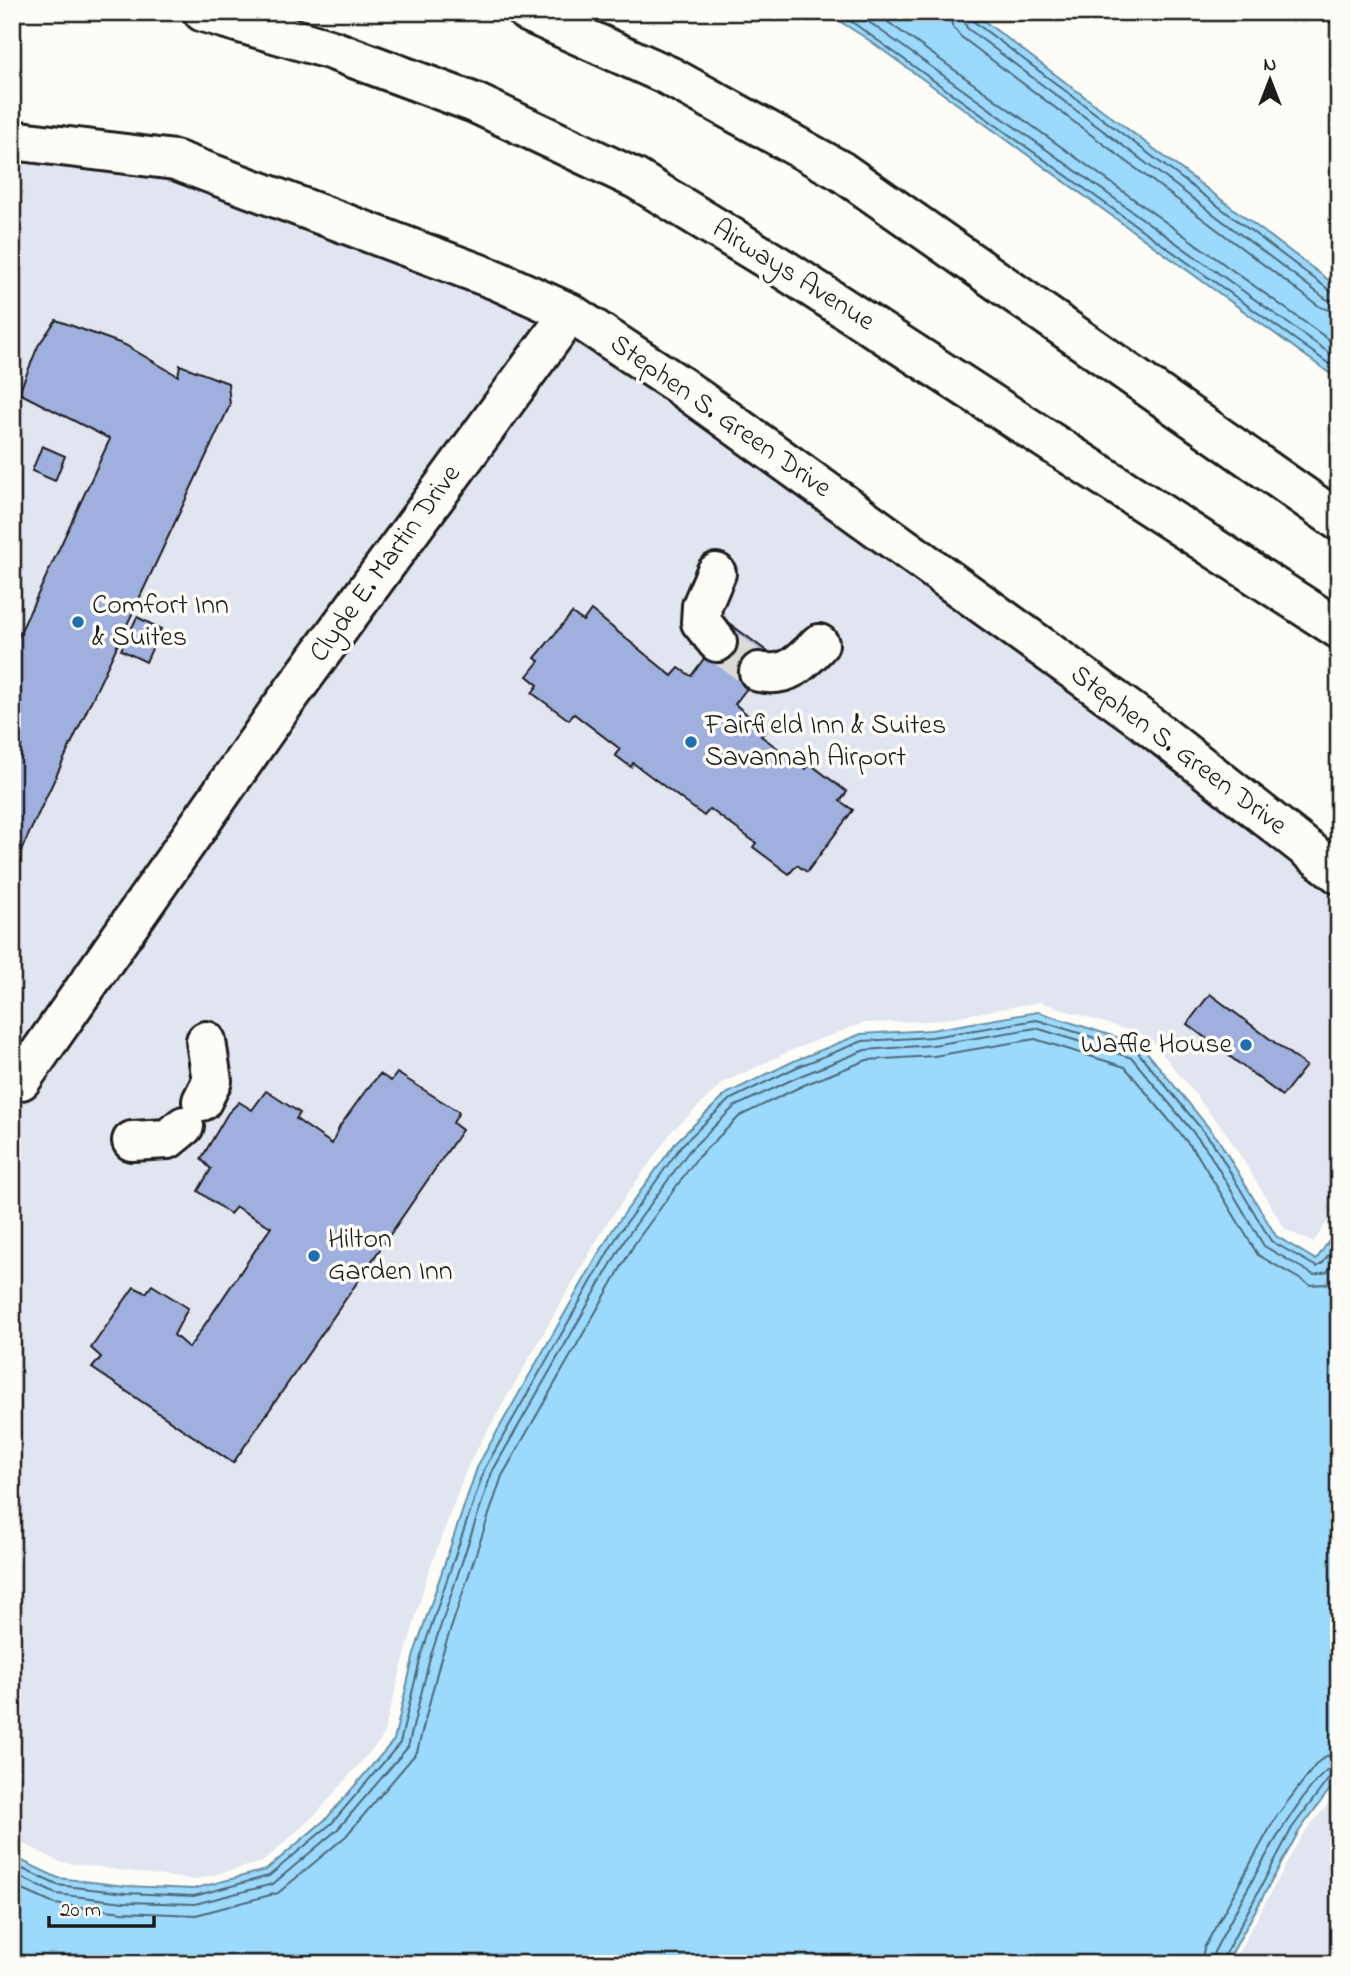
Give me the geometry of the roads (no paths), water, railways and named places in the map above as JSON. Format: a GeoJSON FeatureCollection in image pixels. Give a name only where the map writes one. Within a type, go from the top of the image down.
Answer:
{"type":"FeatureCollection","features":[{"type":"Feature","properties":{"kind":"street","name":"Airways Avenue"},"geometry":{"type":"LineString","coordinates":[[203,12],[332,50],[475,103],[636,179],[785,270],[1339,629]]}},
{"type":"Feature","properties":{"kind":"street"},"geometry":{"type":"LineString","coordinates":[[527,12],[669,76],[841,171],[1339,521]]}},
{"type":"Feature","properties":{"kind":"street","name":"Stephen S. Green Drive"},"geometry":{"type":"LineString","coordinates":[[12,141],[175,160],[496,280],[570,313],[679,385],[1140,718],[1339,874]]}},
{"type":"Feature","properties":{"kind":"street","name":"Clyde E. Martin Drive"},"geometry":{"type":"LineString","coordinates":[[21,1080],[205,817],[570,313]]}},
{"type":"Feature","properties":{"kind":"street"},"geometry":{"type":"LineString","coordinates":[[716,573],[702,606],[702,622],[717,642]]}},
{"type":"Feature","properties":{"kind":"street"},"geometry":{"type":"LineString","coordinates":[[759,672],[772,675],[796,668],[819,644]]}},
{"type":"Feature","properties":{"kind":"street"},"geometry":{"type":"LineString","coordinates":[[132,1141],[168,1139],[193,1113],[212,1081],[206,1041]]}},
{"type":"Feature","properties":{"kind":"water"},"geometry":{"type":"Polygon","coordinates":[[[825,12],[972,12],[1339,288],[1339,380],[866,38],[825,12]]]}},
{"type":"Feature","properties":{"kind":"water"},"geometry":{"type":"Polygon","coordinates":[[[1038,1012],[1141,1045],[1218,1139],[1276,1236],[1316,1260],[1339,1226],[1339,1777],[1299,1831],[1226,1964],[12,1964],[12,1856],[58,1878],[125,1886],[193,1889],[266,1870],[327,1818],[394,1740],[414,1654],[478,1465],[613,1229],[677,1141],[726,1094],[794,1061],[861,1034],[931,1030],[1038,1012]]]}},
{"type":"Feature","properties":{"kind":"tunnel"},"geometry":{"type":"LineString","coordinates":[[717,642],[759,672]]}},
{"type":"Feature","properties":{"kind":"place","name":"Comfort Inn & Suites"},"geometry":{"type":"Point","coordinates":[78,622]}},
{"type":"Feature","properties":{"kind":"place","name":"Fairfield Inn & Suites Savannah Airport"},"geometry":{"type":"Point","coordinates":[691,742]}},
{"type":"Feature","properties":{"kind":"place","name":"Waffle House"},"geometry":{"type":"Point","coordinates":[1246,1045]}},
{"type":"Feature","properties":{"kind":"place","name":"Hilton Garden Inn"},"geometry":{"type":"Point","coordinates":[314,1256]}}]}
